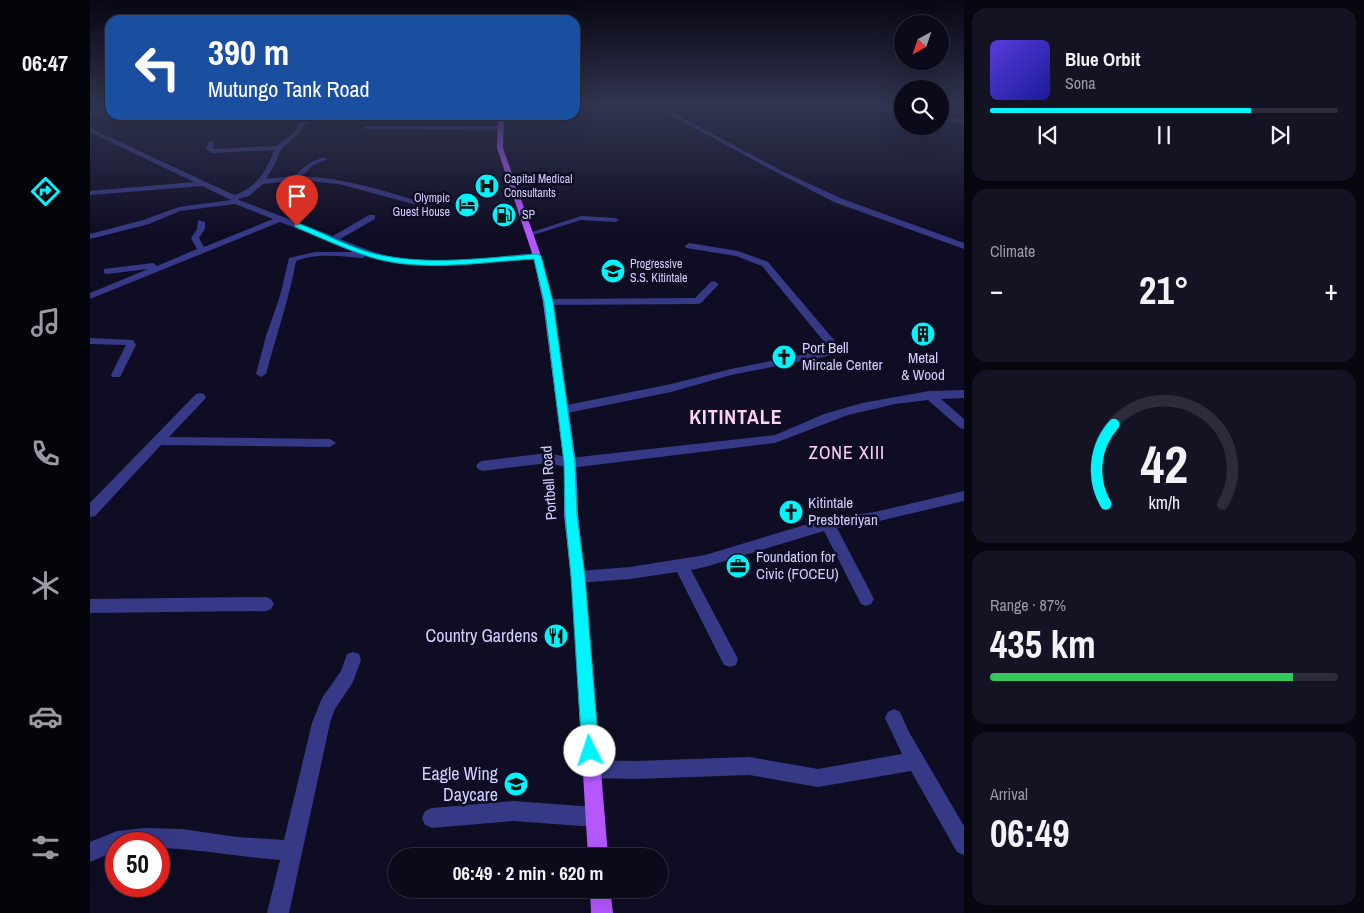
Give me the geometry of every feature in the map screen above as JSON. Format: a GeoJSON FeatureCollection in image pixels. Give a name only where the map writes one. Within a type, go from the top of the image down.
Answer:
{"type":"FeatureCollection","features":[{"type":"Feature","properties":{"kind":"main road","name":"Portbell Road"},"geometry":{"type":"LineString","coordinates":[[501,148],[503,159],[537,256],[548,302],[570,463],[571,515],[578,577],[597,848]]}},
{"type":"Feature","properties":{"kind":"main road"},"geometry":{"type":"LineString","coordinates":[[601,898],[602,913]]}},
{"type":"Feature","properties":{"kind":"street"},"geometry":{"type":"LineString","coordinates":[[118,148],[235,200],[372,256]]}},
{"type":"Feature","properties":{"kind":"street"},"geometry":{"type":"LineString","coordinates":[[90,237],[146,222],[178,209],[235,200],[261,182],[274,160],[278,148],[212,151],[209,148]]}},
{"type":"Feature","properties":{"kind":"street"},"geometry":{"type":"LineString","coordinates":[[734,148],[837,200],[964,246]]}},
{"type":"Feature","properties":{"kind":"street"},"geometry":{"type":"LineString","coordinates":[[296,178],[311,164],[324,159]]}},
{"type":"Feature","properties":{"kind":"street"},"geometry":{"type":"LineString","coordinates":[[261,182],[296,178],[327,178],[414,204]]}},
{"type":"Feature","properties":{"kind":"street"},"geometry":{"type":"LineString","coordinates":[[90,192],[202,184]]}},
{"type":"Feature","properties":{"kind":"street"},"geometry":{"type":"LineString","coordinates":[[332,240],[372,217]]}},
{"type":"Feature","properties":{"kind":"street"},"geometry":{"type":"LineString","coordinates":[[530,234],[581,218],[615,220]]}},
{"type":"Feature","properties":{"kind":"street"},"geometry":{"type":"LineString","coordinates":[[90,296],[280,219]]}},
{"type":"Feature","properties":{"kind":"street"},"geometry":{"type":"LineString","coordinates":[[201,222],[201,229],[195,238],[202,250]]}},
{"type":"Feature","properties":{"kind":"street"},"geometry":{"type":"LineString","coordinates":[[562,410],[671,388],[731,372],[834,352],[836,349],[765,264],[738,254],[689,246]]}},
{"type":"Feature","properties":{"kind":"street"},"geometry":{"type":"LineString","coordinates":[[261,374],[271,336],[285,296],[292,260],[300,256],[372,256],[409,262],[447,262],[537,256]]}},
{"type":"Feature","properties":{"kind":"street"},"geometry":{"type":"LineString","coordinates":[[107,271],[165,264]]}},
{"type":"Feature","properties":{"kind":"street"},"geometry":{"type":"LineString","coordinates":[[548,302],[698,301],[714,284]]}},
{"type":"Feature","properties":{"kind":"street"},"geometry":{"type":"LineString","coordinates":[[90,341],[129,342],[131,346],[116,375]]}},
{"type":"Feature","properties":{"kind":"street"},"geometry":{"type":"LineString","coordinates":[[482,466],[548,458],[570,463],[775,439],[787,436],[827,417],[892,399],[964,394]]}},
{"type":"Feature","properties":{"kind":"street"},"geometry":{"type":"LineString","coordinates":[[929,395],[964,425]]}},
{"type":"Feature","properties":{"kind":"street"},"geometry":{"type":"LineString","coordinates":[[90,512],[200,397]]}},
{"type":"Feature","properties":{"kind":"street"},"geometry":{"type":"LineString","coordinates":[[159,441],[330,443]]}},
{"type":"Feature","properties":{"kind":"street"},"geometry":{"type":"LineString","coordinates":[[578,577],[630,573],[705,561],[828,524],[875,516],[964,496]]}},
{"type":"Feature","properties":{"kind":"street"},"geometry":{"type":"LineString","coordinates":[[828,524],[866,599]]}},
{"type":"Feature","properties":{"kind":"street"},"geometry":{"type":"LineString","coordinates":[[680,564],[730,659]]}},
{"type":"Feature","properties":{"kind":"street"},"geometry":{"type":"LineString","coordinates":[[90,606],[266,604]]}},
{"type":"Feature","properties":{"kind":"street"},"geometry":{"type":"LineString","coordinates":[[278,913],[321,723],[328,704],[347,676],[353,660]]}},
{"type":"Feature","properties":{"kind":"street"},"geometry":{"type":"LineString","coordinates":[[894,718],[915,761],[964,845]]}},
{"type":"Feature","properties":{"kind":"street"},"geometry":{"type":"LineString","coordinates":[[592,769],[635,770],[749,766],[818,778],[915,761]]}},
{"type":"Feature","properties":{"kind":"street"},"geometry":{"type":"LineString","coordinates":[[432,818],[513,811],[595,818]]}},
{"type":"Feature","properties":{"kind":"street"},"geometry":{"type":"LineString","coordinates":[[90,852],[117,841],[144,838],[182,839],[237,847],[292,851]]}},
{"type":"Feature","properties":{"kind":"place","name":"Capital Medical Consultants"},"geometry":{"type":"Point","coordinates":[487,186]}},
{"type":"Feature","properties":{"kind":"place","name":"Olympic Guest House"},"geometry":{"type":"Point","coordinates":[467,205]}},
{"type":"Feature","properties":{"kind":"place","name":"SP"},"geometry":{"type":"Point","coordinates":[504,215]}},
{"type":"Feature","properties":{"kind":"place","name":"Progressive S.S. Kitintale"},"geometry":{"type":"Point","coordinates":[613,271]}},
{"type":"Feature","properties":{"kind":"place","name":"Metal & Wood"},"geometry":{"type":"Point","coordinates":[923,334]}},
{"type":"Feature","properties":{"kind":"place","name":"Port Bell Mircale Center"},"geometry":{"type":"Point","coordinates":[784,357]}},
{"type":"Feature","properties":{"kind":"place","name":"Kitintale Presbteriyan"},"geometry":{"type":"Point","coordinates":[791,512]}},
{"type":"Feature","properties":{"kind":"place","name":"Foundation for Civic (FOCEU)"},"geometry":{"type":"Point","coordinates":[738,566]}},
{"type":"Feature","properties":{"kind":"place","name":"Country Gardens"},"geometry":{"type":"Point","coordinates":[556,636]}},
{"type":"Feature","properties":{"kind":"place","name":"Eagle Wing Daycare"},"geometry":{"type":"Point","coordinates":[516,784]}},
{"type":"Feature","properties":{"kind":"district","name":"KITINTALE"},"geometry":{"type":"Point","coordinates":[736,417]}},
{"type":"Feature","properties":{"kind":"district","name":"ZONE XIII"},"geometry":{"type":"Point","coordinates":[847,453]}},
{"type":"Feature","properties":{"kind":"route"},"geometry":{"type":"LineString","coordinates":[[297,226],[372,256],[409,262],[447,262],[537,256],[548,302],[570,463],[571,515],[578,577],[590,751]]}}]}
